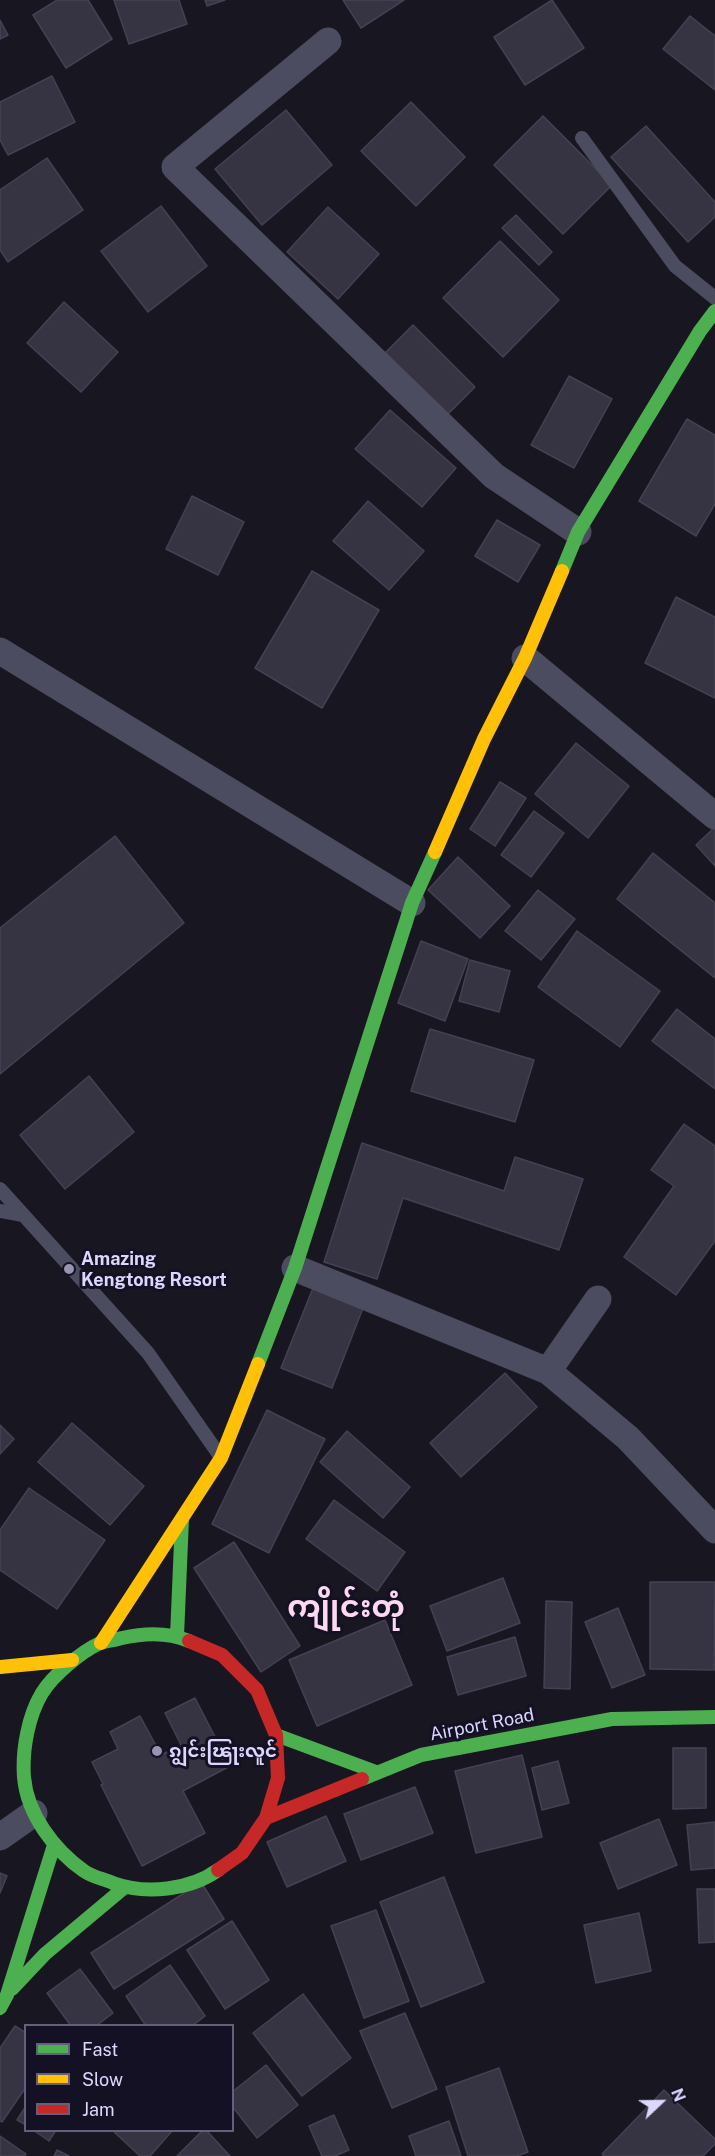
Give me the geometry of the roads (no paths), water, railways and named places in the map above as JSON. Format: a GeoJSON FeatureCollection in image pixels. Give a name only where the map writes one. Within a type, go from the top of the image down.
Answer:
{"type":"FeatureCollection","features":[{"type":"Feature","properties":{"kind":"main road"},"geometry":{"type":"LineString","coordinates":[[101,1643],[221,1458],[295,1268],[412,903],[484,739],[525,658],[578,532],[710,328]]}},
{"type":"Feature","properties":{"kind":"main road"},"geometry":{"type":"LineString","coordinates":[[177,1636],[182,1517]]}},
{"type":"Feature","properties":{"kind":"main road"},"geometry":{"type":"LineString","coordinates":[[139,1634],[177,1636],[222,1655],[257,1690],[276,1736],[278,1778],[266,1818],[242,1853],[208,1877],[167,1889],[125,1887],[85,1872],[54,1845],[34,1813],[24,1778],[26,1734],[42,1693],[72,1660],[101,1643],[139,1634]]}},
{"type":"Feature","properties":{"kind":"main road"},"geometry":{"type":"LineString","coordinates":[[0,1667],[72,1660]]}},
{"type":"Feature","properties":{"kind":"main road","name":"Airport Road"},"geometry":{"type":"LineString","coordinates":[[266,1818],[421,1755],[612,1719],[715,1717]]}},
{"type":"Feature","properties":{"kind":"main road"},"geometry":{"type":"LineString","coordinates":[[276,1736],[376,1772]]}},
{"type":"Feature","properties":{"kind":"main road"},"geometry":{"type":"LineString","coordinates":[[12,1763],[24,1778]]}},
{"type":"Feature","properties":{"kind":"main road"},"geometry":{"type":"LineString","coordinates":[[0,2008],[7,1995],[54,1845]]}},
{"type":"Feature","properties":{"kind":"main road"},"geometry":{"type":"LineString","coordinates":[[7,1995],[45,1954],[125,1887]]}},
{"type":"Feature","properties":{"kind":"street"},"geometry":{"type":"LineString","coordinates":[[328,41],[176,167],[494,476],[578,532]]}},
{"type":"Feature","properties":{"kind":"street"},"geometry":{"type":"LineString","coordinates":[[0,651],[412,903]]}},
{"type":"Feature","properties":{"kind":"street"},"geometry":{"type":"LineString","coordinates":[[525,658],[715,816]]}},
{"type":"Feature","properties":{"kind":"street"},"geometry":{"type":"LineString","coordinates":[[295,1268],[548,1371],[628,1438],[715,1530]]}},
{"type":"Feature","properties":{"kind":"street"},"geometry":{"type":"LineString","coordinates":[[548,1371],[598,1299]]}},
{"type":"Feature","properties":{"kind":"street"},"geometry":{"type":"LineString","coordinates":[[0,1837],[34,1813]]}},
{"type":"Feature","properties":{"kind":"lane"},"geometry":{"type":"LineString","coordinates":[[582,138],[675,266],[715,298]]}},
{"type":"Feature","properties":{"kind":"lane"},"geometry":{"type":"LineString","coordinates":[[0,1189],[148,1353],[221,1458]]}},
{"type":"Feature","properties":{"kind":"lane"},"geometry":{"type":"LineString","coordinates":[[0,1211],[23,1215]]}},
{"type":"Feature","properties":{"kind":"place","name":"Amazing Kengtong Resort"},"geometry":{"type":"Point","coordinates":[69,1269]}},
{"type":"Feature","properties":{"kind":"place","name":"ၵျွင်းၽြႃးလူင်"},"geometry":{"type":"Point","coordinates":[157,1751]}},
{"type":"Feature","properties":{"kind":"district","name":"ကျိုင်းတုံ"},"geometry":{"type":"Point","coordinates":[346,1608]}}]}
